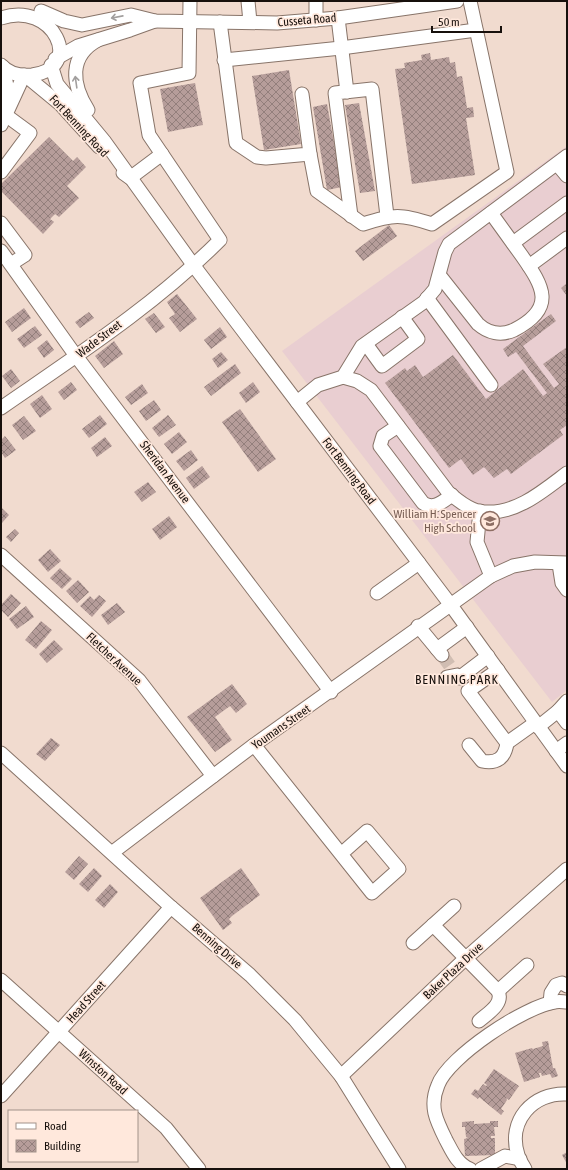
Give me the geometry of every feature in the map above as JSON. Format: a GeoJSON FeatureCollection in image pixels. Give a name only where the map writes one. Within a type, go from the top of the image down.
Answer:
{"type":"FeatureCollection","features":[{"type":"Feature","properties":{"kind":"street"},"geometry":{"type":"LineString","coordinates":[[130,178],[162,154],[150,135],[140,83],[189,73],[190,1]]}},
{"type":"Feature","properties":{"kind":"street"},"geometry":{"type":"LineString","coordinates":[[248,1],[250,22]]}},
{"type":"Feature","properties":{"kind":"street"},"geometry":{"type":"LineString","coordinates":[[316,1],[316,20]]}},
{"type":"Feature","properties":{"kind":"street","name":"Cusseta Road"},"geometry":{"type":"LineString","coordinates":[[35,8],[64,21],[82,25],[131,14],[155,20],[277,23],[338,18],[457,1]]}},
{"type":"Feature","properties":{"kind":"street"},"geometry":{"type":"LineString","coordinates":[[302,94],[310,154],[317,191],[363,224],[388,216],[410,217],[432,224],[507,172],[470,1]]}},
{"type":"Feature","properties":{"kind":"street"},"geometry":{"type":"LineString","coordinates":[[1,18],[16,9],[35,8],[54,21],[59,32],[60,44],[53,62]]}},
{"type":"Feature","properties":{"kind":"street"},"geometry":{"type":"LineString","coordinates":[[338,18],[347,92]]}},
{"type":"Feature","properties":{"kind":"street","name":"Cusseta Road"},"geometry":{"type":"LineString","coordinates":[[25,76],[35,74],[78,46],[130,30],[155,20]]}},
{"type":"Feature","properties":{"kind":"street"},"geometry":{"type":"LineString","coordinates":[[220,22],[236,143],[258,157],[266,158],[310,154]]}},
{"type":"Feature","properties":{"kind":"street"},"geometry":{"type":"LineString","coordinates":[[224,60],[341,48],[476,30]]}},
{"type":"Feature","properties":{"kind":"street"},"geometry":{"type":"LineString","coordinates":[[98,40],[84,50],[80,56],[75,75],[80,98],[101,130],[105,142]]}},
{"type":"Feature","properties":{"kind":"street","name":"Fort Benning Road"},"geometry":{"type":"LineString","coordinates":[[53,62],[57,84],[105,142],[194,266],[450,604],[567,766]]}},
{"type":"Feature","properties":{"kind":"street"},"geometry":{"type":"LineString","coordinates":[[2,66],[7,86],[2,121]]}},
{"type":"Feature","properties":{"kind":"street","name":"Fort Benning Road"},"geometry":{"type":"LineString","coordinates":[[2,66],[16,74],[25,76],[60,104],[119,170],[130,178]]}},
{"type":"Feature","properties":{"kind":"street"},"geometry":{"type":"LineString","coordinates":[[2,121],[25,76]]}},
{"type":"Feature","properties":{"kind":"street"},"geometry":{"type":"LineString","coordinates":[[351,216],[335,94],[372,89],[388,216]]}},
{"type":"Feature","properties":{"kind":"street"},"geometry":{"type":"LineString","coordinates":[[1,172],[30,133],[11,119],[2,121]]}},
{"type":"Feature","properties":{"kind":"street","name":"Wade Street"},"geometry":{"type":"LineString","coordinates":[[1,408],[76,356],[194,266],[220,240],[162,154]]}},
{"type":"Feature","properties":{"kind":"street"},"geometry":{"type":"LineString","coordinates":[[343,377],[355,355],[366,344],[427,298],[435,289],[440,276],[442,262],[449,244],[562,160],[567,176]]}},
{"type":"Feature","properties":{"kind":"street"},"geometry":{"type":"LineString","coordinates":[[513,243],[567,203]]}},
{"type":"Feature","properties":{"kind":"street"},"geometry":{"type":"LineString","coordinates":[[440,276],[484,330],[493,333],[501,333],[517,328],[535,315],[541,306],[542,288],[529,266],[491,213]]}},
{"type":"Feature","properties":{"kind":"street"},"geometry":{"type":"LineString","coordinates":[[1,223],[25,255],[11,264]]}},
{"type":"Feature","properties":{"kind":"street"},"geometry":{"type":"LineString","coordinates":[[529,266],[567,238]]}},
{"type":"Feature","properties":{"kind":"street","name":"Sheridan Avenue"},"geometry":{"type":"LineString","coordinates":[[1,251],[76,356],[331,692]]}},
{"type":"Feature","properties":{"kind":"street"},"geometry":{"type":"LineString","coordinates":[[427,298],[491,385]]}},
{"type":"Feature","properties":{"kind":"street"},"geometry":{"type":"LineString","coordinates":[[366,344],[382,366],[412,344],[418,339],[402,317]]}},
{"type":"Feature","properties":{"kind":"street"},"geometry":{"type":"LineString","coordinates":[[297,402],[318,386],[343,377],[357,381],[371,390],[452,495],[460,502],[480,511],[502,511],[529,501],[567,473]]}},
{"type":"Feature","properties":{"kind":"street"},"geometry":{"type":"LineString","coordinates":[[398,426],[383,436],[380,446],[423,503],[429,507],[435,506],[452,495]]}},
{"type":"Feature","properties":{"kind":"street"},"geometry":{"type":"LineString","coordinates":[[480,511],[477,542],[491,576]]}},
{"type":"Feature","properties":{"kind":"street","name":"Fletcher Avenue"},"geometry":{"type":"LineString","coordinates":[[1,555],[139,680],[214,776]]}},
{"type":"Feature","properties":{"kind":"street","name":"Youmans Street"},"geometry":{"type":"LineString","coordinates":[[113,852],[254,745],[331,692],[418,626],[491,576],[513,566],[535,562],[563,563]]}},
{"type":"Feature","properties":{"kind":"street"},"geometry":{"type":"LineString","coordinates":[[377,592],[419,563]]}},
{"type":"Feature","properties":{"kind":"street"},"geometry":{"type":"LineString","coordinates":[[563,563],[562,582],[567,590]]}},
{"type":"Feature","properties":{"kind":"street"},"geometry":{"type":"LineString","coordinates":[[418,626],[440,653],[467,627]]}},
{"type":"Feature","properties":{"kind":"street"},"geometry":{"type":"LineString","coordinates":[[455,673],[459,678],[488,656]]}},
{"type":"Feature","properties":{"kind":"street"},"geometry":{"type":"LineString","coordinates":[[498,670],[468,691],[508,743]]}},
{"type":"Feature","properties":{"kind":"street"},"geometry":{"type":"LineString","coordinates":[[469,745],[482,761],[492,762],[502,758],[506,752],[508,743],[558,711],[567,701]]}},
{"type":"Feature","properties":{"kind":"street"},"geometry":{"type":"LineString","coordinates":[[558,711],[567,723]]}},
{"type":"Feature","properties":{"kind":"street"},"geometry":{"type":"LineString","coordinates":[[556,751],[567,744]]}},
{"type":"Feature","properties":{"kind":"street"},"geometry":{"type":"LineString","coordinates":[[254,745],[372,893],[399,869],[367,831],[341,854]]}},
{"type":"Feature","properties":{"kind":"street","name":"Benning Drive"},"geometry":{"type":"LineString","coordinates":[[1,753],[113,852],[171,907],[250,975],[296,1020],[341,1076],[399,1169]]}},
{"type":"Feature","properties":{"kind":"street","name":"Baker Plaza Drive"},"geometry":{"type":"LineString","coordinates":[[341,1076],[466,958],[567,870]]}},
{"type":"Feature","properties":{"kind":"street"},"geometry":{"type":"LineString","coordinates":[[413,943],[454,906]]}},
{"type":"Feature","properties":{"kind":"street","name":"Head Street"},"geometry":{"type":"LineString","coordinates":[[1,1096],[171,907]]}},
{"type":"Feature","properties":{"kind":"street"},"geometry":{"type":"LineString","coordinates":[[433,925],[498,991],[500,996],[499,1003],[479,1020]]}},
{"type":"Feature","properties":{"kind":"street"},"geometry":{"type":"LineString","coordinates":[[498,991],[527,966]]}},
{"type":"Feature","properties":{"kind":"street","name":"Winston Road"},"geometry":{"type":"LineString","coordinates":[[1,980],[166,1128],[199,1169]]}},
{"type":"Feature","properties":{"kind":"street"},"geometry":{"type":"LineString","coordinates":[[550,1003],[554,988],[562,983],[567,986]]}},
{"type":"Feature","properties":{"kind":"street"},"geometry":{"type":"LineString","coordinates":[[470,1169],[461,1164],[455,1158],[435,1119],[434,1108],[438,1084],[443,1073],[460,1056],[514,1018],[550,1003],[567,1002]]}},
{"type":"Feature","properties":{"kind":"street"},"geometry":{"type":"LineString","coordinates":[[522,1164],[516,1140],[518,1125],[523,1112],[545,1096],[567,1094]]}},
{"type":"Feature","properties":{"kind":"street"},"geometry":{"type":"LineString","coordinates":[[481,1169],[505,1156],[522,1164]]}},
{"type":"Feature","properties":{"kind":"shaded area","name":"William H. Spencer High School"},"geometry":{"type":"Polygon","coordinates":[[[567,146],[567,690],[552,702],[282,351],[567,146]]]}},
{"type":"Feature","properties":{"kind":"building"},"geometry":{"type":"Polygon","coordinates":[[[430,53],[431,60],[449,57],[450,63],[455,62],[457,77],[462,76],[467,108],[473,107],[474,117],[466,118],[475,175],[412,184],[395,69],[405,68],[404,63],[422,60],[421,55],[430,53]]]}},
{"type":"Feature","properties":{"kind":"building"},"geometry":{"type":"Polygon","coordinates":[[[289,70],[301,144],[264,150],[252,76],[289,70]]]}},
{"type":"Feature","properties":{"kind":"building"},"geometry":{"type":"Polygon","coordinates":[[[195,83],[203,125],[168,132],[160,89],[195,83]]]}},
{"type":"Feature","properties":{"kind":"building"},"geometry":{"type":"Polygon","coordinates":[[[359,103],[375,191],[360,193],[345,105],[359,103]]]}},
{"type":"Feature","properties":{"kind":"building"},"geometry":{"type":"Polygon","coordinates":[[[327,104],[342,187],[327,190],[313,107],[327,104]]]}},
{"type":"Feature","properties":{"kind":"building"},"geometry":{"type":"Polygon","coordinates":[[[49,137],[73,161],[77,157],[86,167],[67,186],[79,198],[59,217],[55,214],[50,219],[54,222],[43,234],[1,191],[1,184],[49,137]]]}},
{"type":"Feature","properties":{"kind":"building"},"geometry":{"type":"Polygon","coordinates":[[[389,225],[397,236],[363,261],[355,251],[389,225]]]}},
{"type":"Feature","properties":{"kind":"building"},"geometry":{"type":"Polygon","coordinates":[[[567,283],[567,296],[561,288],[567,283]]]}},
{"type":"Feature","properties":{"kind":"building"},"geometry":{"type":"Polygon","coordinates":[[[177,294],[197,319],[180,332],[169,318],[175,314],[167,302],[177,294]]]}},
{"type":"Feature","properties":{"kind":"building"},"geometry":{"type":"Polygon","coordinates":[[[24,308],[31,318],[12,332],[5,322],[24,308]]]}},
{"type":"Feature","properties":{"kind":"building"},"geometry":{"type":"Polygon","coordinates":[[[89,312],[94,318],[80,328],[75,322],[89,312]]]}},
{"type":"Feature","properties":{"kind":"building"},"geometry":{"type":"Polygon","coordinates":[[[154,313],[165,327],[156,333],[145,319],[154,313]]]}},
{"type":"Feature","properties":{"kind":"building"},"geometry":{"type":"Polygon","coordinates":[[[551,314],[556,321],[523,346],[554,388],[559,384],[543,364],[567,347],[567,425],[560,430],[563,435],[511,474],[507,469],[494,478],[484,467],[473,475],[461,459],[449,468],[385,383],[405,368],[407,371],[415,365],[423,377],[453,355],[486,399],[523,369],[543,396],[547,393],[516,352],[508,357],[503,349],[551,314]]]}},
{"type":"Feature","properties":{"kind":"building"},"geometry":{"type":"Polygon","coordinates":[[[35,326],[42,335],[24,348],[17,339],[35,326]]]}},
{"type":"Feature","properties":{"kind":"building"},"geometry":{"type":"Polygon","coordinates":[[[220,327],[227,337],[211,349],[204,340],[220,327]]]}},
{"type":"Feature","properties":{"kind":"building"},"geometry":{"type":"Polygon","coordinates":[[[47,340],[54,350],[44,358],[37,348],[47,340]]]}},
{"type":"Feature","properties":{"kind":"building"},"geometry":{"type":"Polygon","coordinates":[[[114,341],[123,354],[104,368],[95,356],[114,341]]]}},
{"type":"Feature","properties":{"kind":"building"},"geometry":{"type":"Polygon","coordinates":[[[221,352],[228,360],[218,368],[212,359],[221,352]]]}},
{"type":"Feature","properties":{"kind":"building"},"geometry":{"type":"Polygon","coordinates":[[[235,364],[241,373],[211,396],[204,387],[235,364]]]}},
{"type":"Feature","properties":{"kind":"building"},"geometry":{"type":"Polygon","coordinates":[[[11,369],[20,381],[11,388],[2,376],[11,369]]]}},
{"type":"Feature","properties":{"kind":"building"},"geometry":{"type":"Polygon","coordinates":[[[71,382],[77,390],[64,400],[58,392],[71,382]]]}},
{"type":"Feature","properties":{"kind":"building"},"geometry":{"type":"Polygon","coordinates":[[[253,382],[260,392],[246,403],[239,393],[253,382]]]}},
{"type":"Feature","properties":{"kind":"building"},"geometry":{"type":"Polygon","coordinates":[[[142,384],[148,393],[131,405],[125,397],[142,384]]]}},
{"type":"Feature","properties":{"kind":"building"},"geometry":{"type":"Polygon","coordinates":[[[42,395],[52,409],[40,418],[30,404],[42,395]]]}},
{"type":"Feature","properties":{"kind":"building"},"geometry":{"type":"Polygon","coordinates":[[[154,400],[161,410],[146,421],[139,411],[154,400]]]}},
{"type":"Feature","properties":{"kind":"building"},"geometry":{"type":"Polygon","coordinates":[[[240,409],[276,459],[258,472],[222,422],[240,409]]]}},
{"type":"Feature","properties":{"kind":"building"},"geometry":{"type":"Polygon","coordinates":[[[100,415],[107,424],[89,438],[82,429],[100,415]]]}},
{"type":"Feature","properties":{"kind":"building"},"geometry":{"type":"Polygon","coordinates":[[[168,415],[176,425],[159,437],[152,428],[168,415]]]}},
{"type":"Feature","properties":{"kind":"building"},"geometry":{"type":"Polygon","coordinates":[[[24,416],[36,431],[23,440],[12,425],[24,416]]]}},
{"type":"Feature","properties":{"kind":"building"},"geometry":{"type":"Polygon","coordinates":[[[179,432],[187,442],[172,454],[164,444],[179,432]]]}},
{"type":"Feature","properties":{"kind":"building"},"geometry":{"type":"Polygon","coordinates":[[[5,436],[16,450],[5,458],[1,452],[1,440],[5,436]]]}},
{"type":"Feature","properties":{"kind":"building"},"geometry":{"type":"Polygon","coordinates":[[[105,437],[112,446],[97,457],[91,448],[105,437]]]}},
{"type":"Feature","properties":{"kind":"building"},"geometry":{"type":"Polygon","coordinates":[[[191,450],[198,460],[184,471],[176,461],[191,450]]]}},
{"type":"Feature","properties":{"kind":"building"},"geometry":{"type":"Polygon","coordinates":[[[202,466],[210,477],[194,489],[186,478],[202,466]]]}},
{"type":"Feature","properties":{"kind":"building"},"geometry":{"type":"Polygon","coordinates":[[[148,482],[156,492],[142,502],[134,492],[148,482]]]}},
{"type":"Feature","properties":{"kind":"building"},"geometry":{"type":"Polygon","coordinates":[[[1,507],[9,515],[1,524],[1,507]]]}},
{"type":"Feature","properties":{"kind":"building"},"geometry":{"type":"Polygon","coordinates":[[[169,516],[177,527],[160,540],[152,529],[169,516]]]}},
{"type":"Feature","properties":{"kind":"building"},"geometry":{"type":"Polygon","coordinates":[[[15,529],[19,533],[11,542],[6,537],[15,529]]]}},
{"type":"Feature","properties":{"kind":"building"},"geometry":{"type":"Polygon","coordinates":[[[50,549],[61,561],[48,572],[38,560],[50,549]]]}},
{"type":"Feature","properties":{"kind":"building"},"geometry":{"type":"Polygon","coordinates":[[[60,568],[72,579],[62,589],[50,578],[60,568]]]}},
{"type":"Feature","properties":{"kind":"building"},"geometry":{"type":"Polygon","coordinates":[[[78,580],[89,592],[77,603],[66,591],[78,580]]]}},
{"type":"Feature","properties":{"kind":"building"},"geometry":{"type":"Polygon","coordinates":[[[11,594],[21,603],[8,617],[1,610],[1,605],[11,594]]]}},
{"type":"Feature","properties":{"kind":"building"},"geometry":{"type":"Polygon","coordinates":[[[99,595],[106,601],[92,617],[80,606],[90,596],[94,600],[99,595]]]}},
{"type":"Feature","properties":{"kind":"building"},"geometry":{"type":"Polygon","coordinates":[[[117,603],[125,612],[108,625],[101,615],[117,603]]]}},
{"type":"Feature","properties":{"kind":"building"},"geometry":{"type":"Polygon","coordinates":[[[26,606],[34,617],[17,629],[9,619],[26,606]]]}},
{"type":"Feature","properties":{"kind":"building"},"geometry":{"type":"Polygon","coordinates":[[[41,621],[52,630],[36,649],[25,640],[41,621]]]}},
{"type":"Feature","properties":{"kind":"building"},"geometry":{"type":"Polygon","coordinates":[[[54,640],[63,649],[47,663],[39,654],[54,640]]]}},
{"type":"Feature","properties":{"kind":"building"},"geometry":{"type":"Polygon","coordinates":[[[232,684],[247,704],[236,713],[230,706],[215,717],[232,740],[215,752],[187,717],[232,684]]]}},
{"type":"Feature","properties":{"kind":"building"},"geometry":{"type":"Polygon","coordinates":[[[51,738],[60,745],[45,761],[36,754],[51,738]]]}},
{"type":"Feature","properties":{"kind":"building"},"geometry":{"type":"Polygon","coordinates":[[[79,856],[88,864],[74,880],[65,872],[79,856]]]}},
{"type":"Feature","properties":{"kind":"building"},"geometry":{"type":"Polygon","coordinates":[[[94,868],[102,876],[88,892],[79,884],[94,868]]]}},
{"type":"Feature","properties":{"kind":"building"},"geometry":{"type":"Polygon","coordinates":[[[241,868],[260,895],[232,916],[229,919],[232,923],[223,930],[200,898],[241,868]]]}},
{"type":"Feature","properties":{"kind":"building"},"geometry":{"type":"Polygon","coordinates":[[[110,884],[118,892],[104,908],[95,900],[110,884]]]}},
{"type":"Feature","properties":{"kind":"building"},"geometry":{"type":"Polygon","coordinates":[[[548,1041],[553,1068],[555,1068],[558,1076],[552,1078],[550,1074],[542,1076],[541,1073],[539,1073],[540,1077],[524,1082],[515,1053],[532,1048],[534,1051],[533,1049],[543,1046],[542,1042],[548,1041]]]}},
{"type":"Feature","properties":{"kind":"building"},"geometry":{"type":"Polygon","coordinates":[[[494,1069],[519,1086],[509,1100],[506,1098],[507,1100],[501,1109],[504,1111],[501,1115],[479,1097],[478,1099],[471,1094],[475,1089],[478,1091],[483,1084],[486,1086],[487,1085],[484,1083],[494,1069]]]}},
{"type":"Feature","properties":{"kind":"building"},"geometry":{"type":"Polygon","coordinates":[[[474,1121],[474,1124],[498,1121],[498,1127],[494,1127],[495,1136],[491,1136],[491,1138],[495,1138],[495,1155],[465,1156],[464,1139],[468,1138],[466,1137],[465,1127],[462,1127],[462,1122],[474,1121]]]}},
{"type":"Feature","properties":{"kind":"building"},"geometry":{"type":"Polygon","coordinates":[[[567,1152],[567,1164],[562,1155],[567,1152]]]}},
{"type":"Feature","properties":{"kind":"tunnel"},"geometry":{"type":"LineString","coordinates":[[442,655],[454,672]]}},
{"type":"Feature","properties":{"kind":"place","name":"William H. Spencer High School"},"geometry":{"type":"Point","coordinates":[490,521]}},
{"type":"Feature","properties":{"kind":"district","name":"BENNING PARK"},"geometry":{"type":"Point","coordinates":[457,679]}}]}
